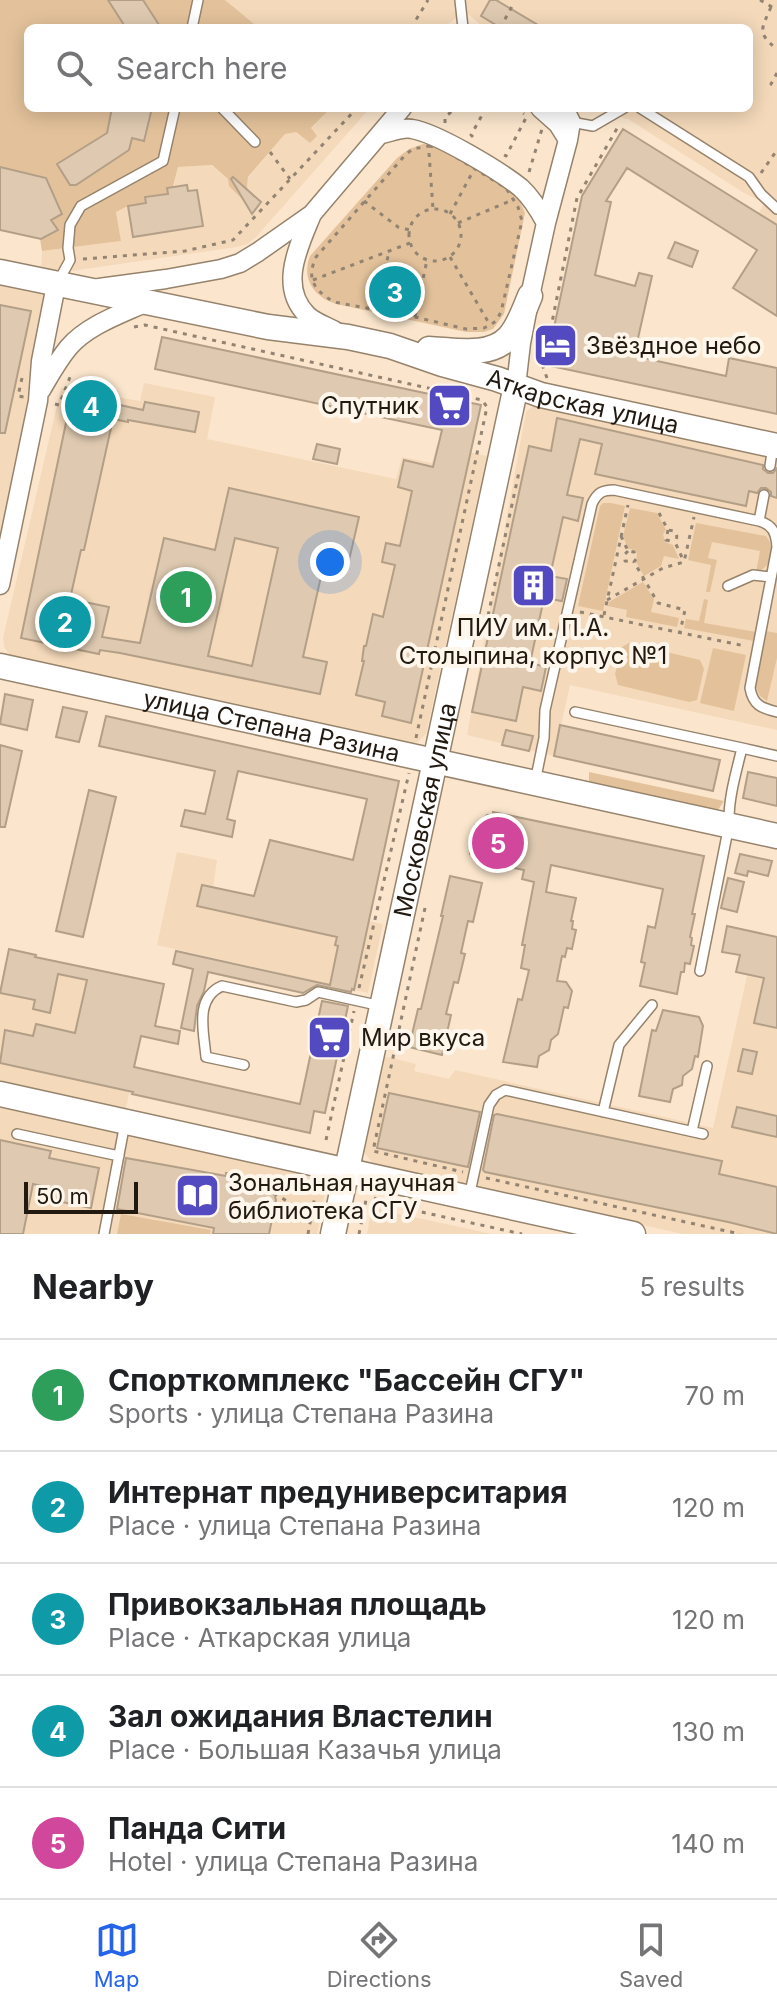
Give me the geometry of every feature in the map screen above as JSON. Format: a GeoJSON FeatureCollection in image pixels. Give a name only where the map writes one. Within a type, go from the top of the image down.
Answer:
{"type":"FeatureCollection","features":[{"type":"Feature","properties":{"kind":"street"},"geometry":{"type":"LineString","coordinates":[[84,290],[189,275],[240,263],[312,214],[399,112]]}},
{"type":"Feature","properties":{"kind":"street"},"geometry":{"type":"LineString","coordinates":[[516,386],[530,296],[567,123],[558,124],[537,117]]}},
{"type":"Feature","properties":{"kind":"street"},"geometry":{"type":"LineString","coordinates":[[382,134],[409,128],[427,133],[536,204],[546,223]]}},
{"type":"Feature","properties":{"kind":"street"},"geometry":{"type":"LineString","coordinates":[[312,214],[291,278],[295,299],[308,317],[348,337]]}},
{"type":"Feature","properties":{"kind":"street","name":"Аткарская улица"},"geometry":{"type":"LineString","coordinates":[[0,272],[268,327],[348,337],[390,346],[541,395],[773,453]]}},
{"type":"Feature","properties":{"kind":"street"},"geometry":{"type":"LineString","coordinates":[[0,585],[39,392],[41,361],[56,285]]}},
{"type":"Feature","properties":{"kind":"street","name":"Аткарская улица"},"geometry":{"type":"LineString","coordinates":[[390,346],[466,351],[496,347],[517,326],[530,296]]}},
{"type":"Feature","properties":{"kind":"street"},"geometry":{"type":"LineString","coordinates":[[39,392],[71,345],[113,318],[147,302]]}},
{"type":"Feature","properties":{"kind":"street","name":"Московская улица"},"geometry":{"type":"LineString","coordinates":[[333,1234],[381,1006],[423,758],[516,386]]}},
{"type":"Feature","properties":{"kind":"street","name":"улица Степана Разина"},"geometry":{"type":"LineString","coordinates":[[0,666],[777,836]]}},
{"type":"Feature","properties":{"kind":"street"},"geometry":{"type":"LineString","coordinates":[[0,1094],[346,1170],[471,1186],[633,1234]]}},
{"type":"Feature","properties":{"kind":"lane"},"geometry":{"type":"LineString","coordinates":[[193,24],[198,0]]}},
{"type":"Feature","properties":{"kind":"lane"},"geometry":{"type":"LineString","coordinates":[[460,0],[463,24]]}},
{"type":"Feature","properties":{"kind":"lane"},"geometry":{"type":"LineString","coordinates":[[56,285],[70,260],[70,225],[81,206],[163,161],[174,112]]}},
{"type":"Feature","properties":{"kind":"lane"},"geometry":{"type":"LineString","coordinates":[[226,112],[255,142]]}},
{"type":"Feature","properties":{"kind":"lane"},"geometry":{"type":"LineString","coordinates":[[567,123],[593,126],[617,112]]}},
{"type":"Feature","properties":{"kind":"lane"},"geometry":{"type":"LineString","coordinates":[[646,112],[749,177],[777,209]]}},
{"type":"Feature","properties":{"kind":"lane"},"geometry":{"type":"LineString","coordinates":[[534,783],[544,738],[545,710],[592,504],[601,491],[630,494],[759,521],[770,526],[777,547],[750,688],[758,706],[777,712]]}},
{"type":"Feature","properties":{"kind":"lane"},"geometry":{"type":"LineString","coordinates":[[759,521],[764,495]]}},
{"type":"Feature","properties":{"kind":"lane"},"geometry":{"type":"LineString","coordinates":[[728,586],[753,575],[770,577]]}},
{"type":"Feature","properties":{"kind":"lane"},"geometry":{"type":"LineString","coordinates":[[575,712],[777,756]]}},
{"type":"Feature","properties":{"kind":"lane"},"geometry":{"type":"LineString","coordinates":[[700,971],[742,748]]}},
{"type":"Feature","properties":{"kind":"lane"},"geometry":{"type":"LineString","coordinates":[[244,1065],[206,1057],[202,1018],[212,990],[222,986],[296,1002],[318,992],[381,1006]]}},
{"type":"Feature","properties":{"kind":"lane"},"geometry":{"type":"LineString","coordinates":[[603,1112],[619,1045],[652,1005]]}},
{"type":"Feature","properties":{"kind":"lane"},"geometry":{"type":"LineString","coordinates":[[471,1186],[489,1105],[496,1095],[505,1090],[697,1133],[707,1066]]}},
{"type":"Feature","properties":{"kind":"lane"},"geometry":{"type":"LineString","coordinates":[[104,1234],[125,1122]]}},
{"type":"Feature","properties":{"kind":"lane"},"geometry":{"type":"LineString","coordinates":[[17,1134],[119,1156]]}},
{"type":"Feature","properties":{"kind":"path"},"geometry":{"type":"LineString","coordinates":[[413,24],[428,0]]}},
{"type":"Feature","properties":{"kind":"path"},"geometry":{"type":"LineString","coordinates":[[760,0],[777,10]]}},
{"type":"Feature","properties":{"kind":"path"},"geometry":{"type":"LineString","coordinates":[[502,24],[514,3]]}},
{"type":"Feature","properties":{"kind":"path"},"geometry":{"type":"LineString","coordinates":[[771,7],[762,28],[765,40],[777,49]]}},
{"type":"Feature","properties":{"kind":"path"},"geometry":{"type":"LineString","coordinates":[[777,73],[771,84],[777,88]]}},
{"type":"Feature","properties":{"kind":"path"},"geometry":{"type":"LineString","coordinates":[[70,260],[185,251],[233,240],[353,112]]}},
{"type":"Feature","properties":{"kind":"path"},"geometry":{"type":"LineString","coordinates":[[445,117],[451,112]]}},
{"type":"Feature","properties":{"kind":"path"},"geometry":{"type":"LineString","coordinates":[[479,141],[471,135],[484,112]]}},
{"type":"Feature","properties":{"kind":"path"},"geometry":{"type":"LineString","coordinates":[[497,151],[506,156],[537,117]]}},
{"type":"Feature","properties":{"kind":"path"},"geometry":{"type":"LineString","coordinates":[[458,223],[518,194],[526,180],[537,117]]}},
{"type":"Feature","properties":{"kind":"path"},"geometry":{"type":"LineString","coordinates":[[541,395],[547,377],[543,367],[577,198],[621,122]]}},
{"type":"Feature","properties":{"kind":"path"},"geometry":{"type":"LineString","coordinates":[[429,146],[441,148],[476,164],[518,194],[522,221],[501,312],[496,321],[484,328],[466,329],[334,302],[322,295],[312,281],[310,268],[316,257],[413,149],[429,146]]}},
{"type":"Feature","properties":{"kind":"path"},"geometry":{"type":"LineString","coordinates":[[429,146],[433,209]]}},
{"type":"Feature","properties":{"kind":"path"},"geometry":{"type":"LineString","coordinates":[[760,176],[777,150]]}},
{"type":"Feature","properties":{"kind":"path"},"geometry":{"type":"LineString","coordinates":[[270,152],[290,179]]}},
{"type":"Feature","properties":{"kind":"path"},"geometry":{"type":"LineString","coordinates":[[450,214],[476,164]]}},
{"type":"Feature","properties":{"kind":"path"},"geometry":{"type":"LineString","coordinates":[[364,201],[398,227],[410,230]]}},
{"type":"Feature","properties":{"kind":"path"},"geometry":{"type":"LineString","coordinates":[[433,209],[450,214],[461,232],[457,250],[450,257],[427,260],[410,243],[414,220],[433,209]]}},
{"type":"Feature","properties":{"kind":"path"},"geometry":{"type":"LineString","coordinates":[[312,281],[410,243]]}},
{"type":"Feature","properties":{"kind":"path"},"geometry":{"type":"LineString","coordinates":[[376,309],[389,252]]}},
{"type":"Feature","properties":{"kind":"path"},"geometry":{"type":"LineString","coordinates":[[450,257],[490,325]]}},
{"type":"Feature","properties":{"kind":"path"},"geometry":{"type":"LineString","coordinates":[[415,317],[427,260]]}},
{"type":"Feature","properties":{"kind":"path"},"geometry":{"type":"LineString","coordinates":[[124,329],[145,325],[482,400],[487,407],[423,758],[356,1001],[326,1140]]}},
{"type":"Feature","properties":{"kind":"path"},"geometry":{"type":"LineString","coordinates":[[18,396],[24,368]]}},
{"type":"Feature","properties":{"kind":"path"},"geometry":{"type":"LineString","coordinates":[[59,405],[73,372]]}},
{"type":"Feature","properties":{"kind":"path"},"geometry":{"type":"LineString","coordinates":[[603,616],[630,494]]}},
{"type":"Feature","properties":{"kind":"path"},"geometry":{"type":"LineString","coordinates":[[653,499],[668,530],[666,540],[675,542]]}},
{"type":"Feature","properties":{"kind":"path"},"geometry":{"type":"LineString","coordinates":[[684,562],[696,508]]}},
{"type":"Feature","properties":{"kind":"path"},"geometry":{"type":"LineString","coordinates":[[668,530],[676,533],[675,542],[684,562]]}},
{"type":"Feature","properties":{"kind":"path"},"geometry":{"type":"LineString","coordinates":[[621,536],[628,551]]}},
{"type":"Feature","properties":{"kind":"path"},"geometry":{"type":"LineString","coordinates":[[628,551],[634,552],[634,562],[658,603],[685,610],[680,632]]}},
{"type":"Feature","properties":{"kind":"path"},"geometry":{"type":"LineString","coordinates":[[628,551],[625,561],[634,562]]}},
{"type":"Feature","properties":{"kind":"path"},"geometry":{"type":"LineString","coordinates":[[607,600],[663,568],[684,562]]}},
{"type":"Feature","properties":{"kind":"path"},"geometry":{"type":"LineString","coordinates":[[568,609],[757,649]]}},
{"type":"Feature","properties":{"kind":"path"},"geometry":{"type":"LineString","coordinates":[[426,902],[373,1151],[471,1186],[740,1234]]}},
{"type":"Feature","properties":{"kind":"path"},"geometry":{"type":"LineString","coordinates":[[274,1193],[277,1174]]}},
{"type":"Feature","properties":{"kind":"path"},"geometry":{"type":"LineString","coordinates":[[274,1193],[317,1185],[308,1234]]}},
{"type":"Feature","properties":{"kind":"path"},"geometry":{"type":"LineString","coordinates":[[274,1193],[312,1217]]}},
{"type":"Feature","properties":{"kind":"path"},"geometry":{"type":"LineString","coordinates":[[359,1234],[367,1195],[394,1206],[522,1234]]}},
{"type":"Feature","properties":{"kind":"shaded area"},"geometry":{"type":"Polygon","coordinates":[[[0,0],[225,0],[254,24],[24,24],[24,112],[327,112],[311,128],[317,136],[310,143],[296,132],[285,134],[248,177],[247,187],[254,211],[212,165],[178,167],[173,187],[167,188],[168,194],[146,197],[146,203],[116,212],[121,241],[42,251],[40,239],[0,230],[0,0]]]}},
{"type":"Feature","properties":{"kind":"shaded area"},"geometry":{"type":"Polygon","coordinates":[[[225,0],[777,0],[777,271],[760,253],[741,240],[765,203],[622,118],[621,112],[753,112],[753,24],[480,24],[465,11],[448,24],[254,24],[225,0]]]}},
{"type":"Feature","properties":{"kind":"shaded area"},"geometry":{"type":"Polygon","coordinates":[[[327,112],[366,112],[247,244],[41,273],[42,251],[121,241],[116,212],[146,203],[145,197],[174,186],[178,167],[211,165],[251,194],[247,186],[248,178],[285,134],[296,132],[310,143],[311,129],[327,112]]]}},
{"type":"Feature","properties":{"kind":"shaded area"},"geometry":{"type":"Polygon","coordinates":[[[423,144],[432,144],[507,186],[518,197],[525,213],[504,314],[493,329],[466,332],[336,304],[321,297],[308,279],[310,256],[397,158],[423,144]]]}},
{"type":"Feature","properties":{"kind":"shaded area"},"geometry":{"type":"Polygon","coordinates":[[[0,284],[43,293],[49,299],[0,547],[0,284]]]}},
{"type":"Feature","properties":{"kind":"shaded area"},"geometry":{"type":"Polygon","coordinates":[[[144,383],[215,397],[207,439],[396,479],[402,457],[432,463],[437,445],[487,456],[426,734],[418,742],[410,744],[9,654],[3,638],[61,388],[140,401],[144,383]]]}},
{"type":"Feature","properties":{"kind":"shaded area"},"geometry":{"type":"Polygon","coordinates":[[[534,405],[777,456],[777,730],[570,685],[554,756],[467,735],[526,412],[534,405]]]}},
{"type":"Feature","properties":{"kind":"shaded area"},"geometry":{"type":"Polygon","coordinates":[[[603,503],[625,506],[603,611],[578,606],[603,503]]]}},
{"type":"Feature","properties":{"kind":"shaded area"},"geometry":{"type":"Polygon","coordinates":[[[630,508],[657,513],[666,530],[663,534],[665,542],[673,545],[679,559],[664,556],[661,566],[644,576],[636,562],[637,553],[628,549],[623,536],[630,508]]]}},
{"type":"Feature","properties":{"kind":"shaded area"},"geometry":{"type":"Polygon","coordinates":[[[696,523],[766,536],[771,546],[769,562],[756,572],[760,551],[712,542],[708,558],[717,560],[710,592],[706,592],[711,565],[688,560],[696,523]]]}},
{"type":"Feature","properties":{"kind":"shaded area"},"geometry":{"type":"Polygon","coordinates":[[[643,582],[654,599],[651,612],[679,618],[677,627],[626,617],[627,610],[608,606],[609,602],[643,582]]]}},
{"type":"Feature","properties":{"kind":"shaded area"},"geometry":{"type":"Polygon","coordinates":[[[704,599],[708,600],[704,623],[756,632],[754,641],[684,628],[686,619],[699,621],[704,599]]]}},
{"type":"Feature","properties":{"kind":"shaded area"},"geometry":{"type":"Polygon","coordinates":[[[766,631],[777,633],[777,658],[767,701],[760,696],[756,687],[766,631]]]}},
{"type":"Feature","properties":{"kind":"shaded area"},"geometry":{"type":"Polygon","coordinates":[[[629,643],[700,660],[704,669],[697,700],[689,702],[618,685],[615,674],[622,647],[629,643]]]}},
{"type":"Feature","properties":{"kind":"shaded area"},"geometry":{"type":"Polygon","coordinates":[[[713,648],[746,655],[734,711],[700,703],[713,648]]]}},
{"type":"Feature","properties":{"kind":"shaded area"},"geometry":{"type":"Polygon","coordinates":[[[589,772],[724,801],[718,810],[706,811],[589,785],[589,772]]]}},
{"type":"Feature","properties":{"kind":"shaded area"},"geometry":{"type":"Polygon","coordinates":[[[177,852],[217,860],[213,888],[383,924],[368,993],[157,945],[177,852]]]}},
{"type":"Feature","properties":{"kind":"shaded area"},"geometry":{"type":"Polygon","coordinates":[[[44,958],[164,984],[145,1019],[125,1113],[0,1085],[0,989],[5,963],[41,971],[44,958]]]}},
{"type":"Feature","properties":{"kind":"shaded area"},"geometry":{"type":"Polygon","coordinates":[[[747,976],[777,982],[777,1234],[683,1234],[375,1166],[363,1151],[383,1056],[416,1064],[414,1071],[449,1079],[455,1070],[713,1128],[747,976]]]}},
{"type":"Feature","properties":{"kind":"shaded area"},"geometry":{"type":"Polygon","coordinates":[[[0,1104],[315,1173],[323,1179],[325,1191],[317,1234],[0,1234],[0,1104]]]}},
{"type":"Feature","properties":{"kind":"shaded area"},"geometry":{"type":"Polygon","coordinates":[[[372,1208],[492,1234],[367,1234],[372,1208]]]}},
{"type":"Feature","properties":{"kind":"shaded area"},"geometry":{"type":"Polygon","coordinates":[[[121,1214],[211,1230],[210,1234],[117,1234],[121,1214]]]}},
{"type":"Feature","properties":{"kind":"building"},"geometry":{"type":"Polygon","coordinates":[[[108,0],[143,0],[158,24],[123,24],[108,0]]]}},
{"type":"Feature","properties":{"kind":"building"},"geometry":{"type":"Polygon","coordinates":[[[490,0],[496,0],[536,24],[494,24],[481,16],[490,0]]]}},
{"type":"Feature","properties":{"kind":"building"},"geometry":{"type":"Polygon","coordinates":[[[111,112],[151,112],[144,141],[132,138],[129,150],[76,185],[70,185],[57,164],[107,133],[111,112]]]}},
{"type":"Feature","properties":{"kind":"building"},"geometry":{"type":"Polygon","coordinates":[[[623,129],[777,225],[777,316],[733,288],[757,250],[627,168],[606,201],[611,202],[595,275],[635,286],[639,273],[652,276],[634,356],[726,376],[729,358],[777,368],[777,414],[546,365],[582,196],[623,129]]]}},
{"type":"Feature","properties":{"kind":"building"},"geometry":{"type":"Polygon","coordinates":[[[0,167],[46,178],[62,214],[51,220],[58,230],[41,239],[0,230],[0,167]]]}},
{"type":"Feature","properties":{"kind":"building"},"geometry":{"type":"Polygon","coordinates":[[[233,177],[261,202],[252,214],[231,179],[233,177]]]}},
{"type":"Feature","properties":{"kind":"building"},"geometry":{"type":"Polygon","coordinates":[[[187,185],[188,191],[197,190],[203,226],[133,237],[128,206],[146,203],[145,197],[168,194],[167,188],[187,185]]]}},
{"type":"Feature","properties":{"kind":"building"},"geometry":{"type":"Polygon","coordinates":[[[675,242],[698,251],[692,267],[668,258],[675,242]]]}},
{"type":"Feature","properties":{"kind":"building"},"geometry":{"type":"Polygon","coordinates":[[[0,305],[31,311],[5,433],[0,433],[0,305]]]}},
{"type":"Feature","properties":{"kind":"building"},"geometry":{"type":"Polygon","coordinates":[[[162,337],[481,405],[411,723],[382,716],[385,702],[356,695],[373,614],[383,617],[395,565],[382,562],[386,543],[400,546],[412,491],[398,487],[404,460],[433,467],[442,430],[155,369],[162,337]]]}},
{"type":"Feature","properties":{"kind":"building"},"geometry":{"type":"Polygon","coordinates":[[[78,396],[143,410],[145,402],[199,412],[195,432],[113,419],[70,599],[109,607],[102,637],[140,643],[164,538],[215,550],[229,488],[359,517],[347,569],[324,563],[303,657],[327,662],[320,694],[120,653],[100,650],[99,654],[21,638],[67,418],[73,419],[78,396]],[[235,538],[208,656],[252,666],[278,548],[235,538]]]}},
{"type":"Feature","properties":{"kind":"building","name":"ПИУ им. П.А. Столыпина, корпус №1"},"geometry":{"type":"Polygon","coordinates":[[[557,418],[763,465],[768,473],[773,473],[777,468],[777,498],[771,496],[766,488],[761,488],[757,493],[749,491],[746,506],[595,474],[602,444],[580,439],[567,495],[583,498],[578,521],[563,517],[550,576],[567,579],[562,601],[544,598],[530,663],[546,667],[541,691],[523,687],[516,721],[472,712],[529,446],[551,451],[557,418]]]}},
{"type":"Feature","properties":{"kind":"building"},"geometry":{"type":"Polygon","coordinates":[[[317,444],[340,449],[337,464],[313,459],[317,444]]]}},
{"type":"Feature","properties":{"kind":"building"},"geometry":{"type":"Polygon","coordinates":[[[5,694],[33,700],[27,730],[0,724],[5,694]]]}},
{"type":"Feature","properties":{"kind":"building"},"geometry":{"type":"Polygon","coordinates":[[[63,707],[87,712],[79,742],[56,737],[63,707]]]}},
{"type":"Feature","properties":{"kind":"building"},"geometry":{"type":"Polygon","coordinates":[[[106,716],[399,781],[354,990],[317,985],[303,993],[208,972],[197,1006],[194,1031],[181,1028],[193,969],[173,964],[176,951],[330,985],[337,937],[197,906],[202,885],[254,896],[270,840],[353,860],[367,799],[238,771],[227,819],[235,821],[232,837],[181,826],[185,810],[205,814],[215,771],[99,746],[106,716]]]}},
{"type":"Feature","properties":{"kind":"building"},"geometry":{"type":"Polygon","coordinates":[[[560,725],[720,760],[713,791],[554,756],[560,725]]]}},
{"type":"Feature","properties":{"kind":"building"},"geometry":{"type":"Polygon","coordinates":[[[506,730],[533,736],[529,751],[502,745],[506,730]]]}},
{"type":"Feature","properties":{"kind":"building"},"geometry":{"type":"Polygon","coordinates":[[[0,745],[22,751],[5,827],[0,827],[0,745]]]}},
{"type":"Feature","properties":{"kind":"building"},"geometry":{"type":"Polygon","coordinates":[[[748,772],[777,778],[777,806],[743,798],[748,772]]]}},
{"type":"Feature","properties":{"kind":"building"},"geometry":{"type":"Polygon","coordinates":[[[89,790],[116,797],[83,937],[56,931],[89,790]]]}},
{"type":"Feature","properties":{"kind":"building"},"geometry":{"type":"Polygon","coordinates":[[[493,812],[704,856],[692,914],[695,914],[690,937],[694,946],[690,964],[685,963],[684,972],[681,972],[677,994],[640,986],[648,926],[655,928],[663,889],[551,865],[546,892],[576,898],[571,921],[572,929],[576,930],[572,949],[567,948],[565,957],[562,956],[557,981],[566,982],[572,991],[568,1008],[564,1007],[558,1034],[551,1040],[549,1050],[539,1056],[537,1067],[503,1062],[518,999],[522,1000],[529,970],[521,968],[525,945],[522,945],[534,882],[522,879],[524,870],[480,861],[481,857],[470,854],[475,825],[479,825],[487,815],[493,815],[493,812]]]}},
{"type":"Feature","properties":{"kind":"building"},"geometry":{"type":"Polygon","coordinates":[[[740,854],[772,861],[768,876],[748,871],[747,876],[735,873],[740,854]]]}},
{"type":"Feature","properties":{"kind":"building"},"geometry":{"type":"Polygon","coordinates":[[[450,876],[482,883],[473,922],[468,921],[461,953],[465,954],[446,1014],[451,1015],[442,1055],[409,1047],[418,1009],[421,1009],[450,876]]]}},
{"type":"Feature","properties":{"kind":"building"},"geometry":{"type":"Polygon","coordinates":[[[728,878],[744,882],[737,912],[721,908],[728,878]]]}},
{"type":"Feature","properties":{"kind":"building"},"geometry":{"type":"Polygon","coordinates":[[[727,926],[777,937],[777,1028],[754,1023],[764,978],[736,972],[740,955],[722,952],[727,926]]]}},
{"type":"Feature","properties":{"kind":"building"},"geometry":{"type":"Polygon","coordinates":[[[9,949],[164,984],[155,1026],[180,1031],[178,1044],[141,1036],[134,1067],[300,1104],[322,1001],[348,1006],[325,1113],[314,1111],[310,1133],[0,1063],[5,1030],[33,1036],[36,1024],[75,1033],[87,980],[58,974],[50,1013],[33,1009],[35,1000],[0,993],[9,949]]]}},
{"type":"Feature","properties":{"kind":"building"},"geometry":{"type":"Polygon","coordinates":[[[663,1010],[699,1017],[703,1026],[698,1057],[695,1056],[692,1069],[683,1076],[682,1085],[673,1089],[670,1102],[639,1096],[652,1030],[656,1031],[663,1010]]]}},
{"type":"Feature","properties":{"kind":"building"},"geometry":{"type":"Polygon","coordinates":[[[743,1049],[757,1052],[752,1074],[738,1071],[743,1049]]]}},
{"type":"Feature","properties":{"kind":"building"},"geometry":{"type":"Polygon","coordinates":[[[389,1093],[480,1112],[468,1167],[377,1148],[389,1093]]]}},
{"type":"Feature","properties":{"kind":"building"},"geometry":{"type":"Polygon","coordinates":[[[737,1107],[777,1116],[777,1137],[732,1127],[737,1107]]]}},
{"type":"Feature","properties":{"kind":"building"},"geometry":{"type":"Polygon","coordinates":[[[494,1115],[722,1161],[719,1174],[777,1187],[777,1234],[485,1172],[494,1115]]]}},
{"type":"Feature","properties":{"kind":"building"},"geometry":{"type":"Polygon","coordinates":[[[0,1140],[51,1151],[49,1158],[99,1168],[91,1208],[57,1201],[59,1190],[33,1184],[23,1234],[0,1234],[0,1140]]]}},
{"type":"Feature","properties":{"kind":"building","name":"Зональная научная библиотека СГУ"},"geometry":{"type":"Polygon","coordinates":[[[126,1158],[265,1182],[276,1200],[269,1234],[213,1234],[214,1228],[117,1209],[126,1158]]]}},
{"type":"Feature","properties":{"kind":"place","name":"Привокзальная площадь"},"geometry":{"type":"Point","coordinates":[395,292]}},
{"type":"Feature","properties":{"kind":"place","name":"Звёздное небо"},"geometry":{"type":"Point","coordinates":[555,345]}},
{"type":"Feature","properties":{"kind":"place","name":"Спутник"},"geometry":{"type":"Point","coordinates":[450,405]}},
{"type":"Feature","properties":{"kind":"place","name":"Зал ожидания Властелин"},"geometry":{"type":"Point","coordinates":[91,406]}},
{"type":"Feature","properties":{"kind":"place","name":"ПИУ им. П.А. Столыпина, корпус №1"},"geometry":{"type":"Point","coordinates":[533,585]}},
{"type":"Feature","properties":{"kind":"place","name":"Спорткомплекс \"Бассейн СГУ\""},"geometry":{"type":"Point","coordinates":[186,597]}},
{"type":"Feature","properties":{"kind":"place","name":"Интернат предуниверситария"},"geometry":{"type":"Point","coordinates":[65,622]}},
{"type":"Feature","properties":{"kind":"place","name":"Панда Сити"},"geometry":{"type":"Point","coordinates":[498,843]}},
{"type":"Feature","properties":{"kind":"place","name":"Мир вкуса"},"geometry":{"type":"Point","coordinates":[330,1037]}},
{"type":"Feature","properties":{"kind":"place","name":"Зональная научная библиотека СГУ"},"geometry":{"type":"Point","coordinates":[197,1196]}}]}
